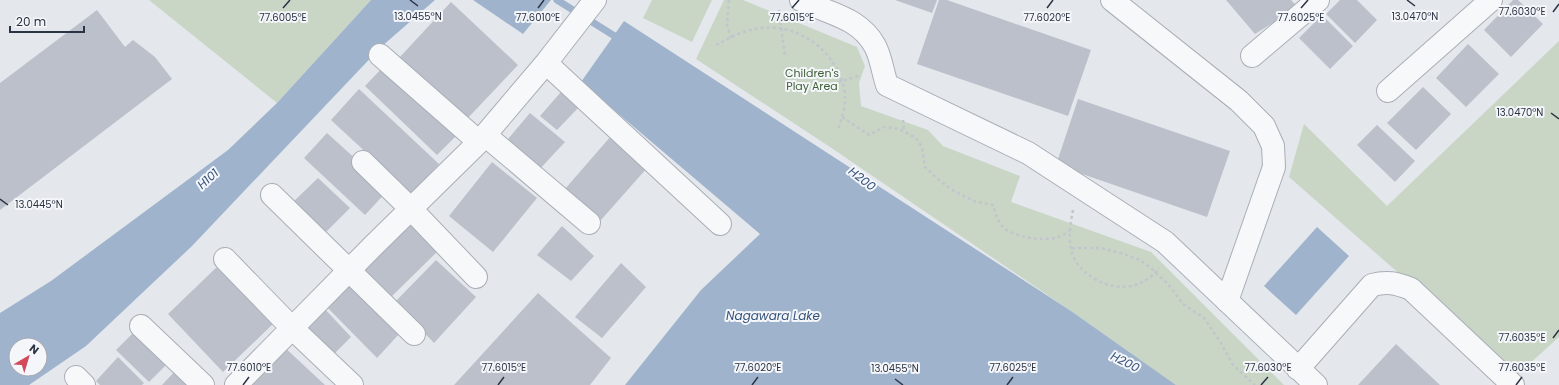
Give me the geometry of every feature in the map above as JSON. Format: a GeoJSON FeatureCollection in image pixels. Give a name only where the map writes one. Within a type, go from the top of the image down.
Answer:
{"type":"FeatureCollection","features":[{"type":"Feature","properties":{"kind":"street"},"geometry":{"type":"LineString","coordinates":[[236,385],[349,270],[482,139],[546,63],[595,0]]}},
{"type":"Feature","properties":{"kind":"street"},"geometry":{"type":"LineString","coordinates":[[801,0],[841,16],[864,30],[876,47],[886,85],[1028,153],[1078,184],[1164,242],[1316,385]]}},
{"type":"Feature","properties":{"kind":"street"},"geometry":{"type":"LineString","coordinates":[[1112,0],[1239,101],[1264,126],[1273,146],[1274,167],[1227,301]]}},
{"type":"Feature","properties":{"kind":"street"},"geometry":{"type":"LineString","coordinates":[[1252,56],[1318,0]]}},
{"type":"Feature","properties":{"kind":"street"},"geometry":{"type":"LineString","coordinates":[[1388,91],[1491,0]]}},
{"type":"Feature","properties":{"kind":"street"},"geometry":{"type":"LineString","coordinates":[[380,55],[482,139],[589,223]]}},
{"type":"Feature","properties":{"kind":"street"},"geometry":{"type":"LineString","coordinates":[[546,63],[720,224]]}},
{"type":"Feature","properties":{"kind":"street"},"geometry":{"type":"LineString","coordinates":[[363,162],[411,209],[476,277]]}},
{"type":"Feature","properties":{"kind":"street"},"geometry":{"type":"LineString","coordinates":[[272,195],[414,334]]}},
{"type":"Feature","properties":{"kind":"street"},"geometry":{"type":"LineString","coordinates":[[225,259],[292,328],[352,385]]}},
{"type":"Feature","properties":{"kind":"street"},"geometry":{"type":"LineString","coordinates":[[1298,369],[1372,285],[1383,282],[1397,283],[1410,289],[1513,385]]}},
{"type":"Feature","properties":{"kind":"street"},"geometry":{"type":"LineString","coordinates":[[142,326],[203,385]]}},
{"type":"Feature","properties":{"kind":"path"},"geometry":{"type":"LineString","coordinates":[[728,0],[727,24],[731,38]]}},
{"type":"Feature","properties":{"kind":"path"},"geometry":{"type":"LineString","coordinates":[[778,7],[785,57]]}},
{"type":"Feature","properties":{"kind":"path"},"geometry":{"type":"LineString","coordinates":[[716,45],[747,31],[767,28],[781,28],[798,33],[813,40],[827,53],[843,81],[846,100],[838,130]]}},
{"type":"Feature","properties":{"kind":"path"},"geometry":{"type":"LineString","coordinates":[[821,88],[882,68]]}},
{"type":"Feature","properties":{"kind":"path"},"geometry":{"type":"LineString","coordinates":[[842,117],[869,135],[884,127],[899,129],[916,138],[922,147],[926,167],[939,180],[954,191],[974,201],[994,205],[996,216],[1002,226],[1016,234],[1035,239],[1056,238],[1069,231]]}},
{"type":"Feature","properties":{"kind":"path"},"geometry":{"type":"LineString","coordinates":[[1078,184],[1069,231],[1074,258],[1082,270],[1102,284],[1119,288],[1138,285],[1156,272],[1173,251]]}},
{"type":"Feature","properties":{"kind":"path"},"geometry":{"type":"LineString","coordinates":[[1072,248],[1101,248],[1140,260],[1156,272],[1168,284],[1183,304],[1204,318],[1221,343],[1233,365],[1255,385]]}},
{"type":"Feature","properties":{"kind":"green space"},"geometry":{"type":"Polygon","coordinates":[[[149,0],[371,0],[277,103],[149,0]]]}},
{"type":"Feature","properties":{"kind":"green space"},"geometry":{"type":"Polygon","coordinates":[[[652,0],[712,0],[692,42],[643,18],[652,0]]]}},
{"type":"Feature","properties":{"kind":"green space","name":"Children's Play Area"},"geometry":{"type":"Polygon","coordinates":[[[724,0],[743,0],[857,47],[865,66],[859,83],[861,106],[928,130],[943,146],[1020,176],[1011,202],[1151,252],[1284,385],[1176,385],[1071,311],[833,149],[696,59],[724,0]]]}},
{"type":"Feature","properties":{"kind":"green space"},"geometry":{"type":"Polygon","coordinates":[[[1559,41],[1559,337],[1516,376],[1289,177],[1304,124],[1387,206],[1559,41]]]}},
{"type":"Feature","properties":{"kind":"water","name":"H101"},"geometry":{"type":"Polygon","coordinates":[[[371,0],[435,0],[381,47],[192,246],[86,346],[48,372],[48,337],[8,337],[8,377],[41,377],[29,385],[0,385],[0,313],[51,281],[228,150],[277,103],[371,0]]]}},
{"type":"Feature","properties":{"kind":"water"},"geometry":{"type":"Polygon","coordinates":[[[473,0],[551,0],[523,34],[473,0]]]}},
{"type":"Feature","properties":{"kind":"water","name":"Nagawara Lake"},"geometry":{"type":"Polygon","coordinates":[[[624,21],[1071,311],[1176,385],[625,385],[701,290],[760,234],[581,82],[624,21]]]}},
{"type":"Feature","properties":{"kind":"water"},"geometry":{"type":"Polygon","coordinates":[[[1317,227],[1349,256],[1296,315],[1264,286],[1317,227]]]}},
{"type":"Feature","properties":{"kind":"building"},"geometry":{"type":"Polygon","coordinates":[[[895,0],[937,0],[932,13],[895,0]]]}},
{"type":"Feature","properties":{"kind":"building"},"geometry":{"type":"Polygon","coordinates":[[[939,0],[947,0],[1091,50],[1068,116],[917,64],[939,0]]]}},
{"type":"Feature","properties":{"kind":"building"},"geometry":{"type":"Polygon","coordinates":[[[1226,0],[1291,0],[1298,7],[1255,34],[1226,0]]]}},
{"type":"Feature","properties":{"kind":"building"},"geometry":{"type":"Polygon","coordinates":[[[1340,0],[1357,0],[1377,20],[1355,43],[1326,14],[1340,0]]]}},
{"type":"Feature","properties":{"kind":"building"},"geometry":{"type":"Polygon","coordinates":[[[1513,0],[1518,0],[1543,24],[1511,57],[1484,30],[1513,0]]]}},
{"type":"Feature","properties":{"kind":"building"},"geometry":{"type":"Polygon","coordinates":[[[451,2],[518,65],[466,120],[399,58],[451,2]]]}},
{"type":"Feature","properties":{"kind":"building"},"geometry":{"type":"Polygon","coordinates":[[[97,10],[125,47],[133,40],[155,57],[172,79],[0,210],[0,83],[97,10]]]}},
{"type":"Feature","properties":{"kind":"building"},"geometry":{"type":"Polygon","coordinates":[[[1322,15],[1353,46],[1330,69],[1299,38],[1322,15]]]}},
{"type":"Feature","properties":{"kind":"building"},"geometry":{"type":"Polygon","coordinates":[[[1468,44],[1499,74],[1466,107],[1436,78],[1468,44]]]}},
{"type":"Feature","properties":{"kind":"building"},"geometry":{"type":"Polygon","coordinates":[[[385,65],[457,135],[437,155],[365,86],[385,65]]]}},
{"type":"Feature","properties":{"kind":"building"},"geometry":{"type":"Polygon","coordinates":[[[1423,87],[1451,114],[1416,150],[1387,123],[1423,87]]]}},
{"type":"Feature","properties":{"kind":"building"},"geometry":{"type":"Polygon","coordinates":[[[359,89],[439,164],[411,194],[331,120],[359,89]]]}},
{"type":"Feature","properties":{"kind":"building"},"geometry":{"type":"Polygon","coordinates":[[[561,92],[578,108],[557,130],[540,116],[561,92]]]}},
{"type":"Feature","properties":{"kind":"building"},"geometry":{"type":"Polygon","coordinates":[[[1078,99],[1230,151],[1207,217],[1056,165],[1078,99]]]}},
{"type":"Feature","properties":{"kind":"building"},"geometry":{"type":"Polygon","coordinates":[[[530,113],[565,142],[537,172],[503,145],[530,113]]]}},
{"type":"Feature","properties":{"kind":"building"},"geometry":{"type":"Polygon","coordinates":[[[1377,125],[1415,161],[1395,182],[1357,145],[1377,125]]]}},
{"type":"Feature","properties":{"kind":"building"},"geometry":{"type":"Polygon","coordinates":[[[327,133],[389,189],[365,215],[304,158],[327,133]]]}},
{"type":"Feature","properties":{"kind":"building"},"geometry":{"type":"Polygon","coordinates":[[[611,136],[647,168],[601,220],[565,189],[611,136]]]}},
{"type":"Feature","properties":{"kind":"building"},"geometry":{"type":"Polygon","coordinates":[[[492,162],[537,198],[493,252],[449,216],[492,162]]]}},
{"type":"Feature","properties":{"kind":"building"},"geometry":{"type":"Polygon","coordinates":[[[318,178],[350,208],[322,236],[291,204],[318,178]]]}},
{"type":"Feature","properties":{"kind":"building"},"geometry":{"type":"Polygon","coordinates":[[[410,218],[440,249],[389,299],[359,267],[410,218]]]}},
{"type":"Feature","properties":{"kind":"building"},"geometry":{"type":"Polygon","coordinates":[[[562,226],[594,256],[571,281],[537,255],[562,226]]]}},
{"type":"Feature","properties":{"kind":"building"},"geometry":{"type":"Polygon","coordinates":[[[436,260],[476,297],[434,343],[395,302],[436,260]]]}},
{"type":"Feature","properties":{"kind":"building"},"geometry":{"type":"Polygon","coordinates":[[[621,263],[646,287],[602,338],[575,317],[621,263]]]}},
{"type":"Feature","properties":{"kind":"building"},"geometry":{"type":"Polygon","coordinates":[[[220,264],[275,322],[223,372],[168,314],[220,264]]]}},
{"type":"Feature","properties":{"kind":"building"},"geometry":{"type":"Polygon","coordinates":[[[347,281],[400,333],[377,358],[323,303],[347,281]]]}},
{"type":"Feature","properties":{"kind":"building"},"geometry":{"type":"Polygon","coordinates":[[[538,293],[611,358],[590,385],[454,385],[538,293]]]}},
{"type":"Feature","properties":{"kind":"building"},"geometry":{"type":"Polygon","coordinates":[[[322,306],[351,337],[331,357],[302,330],[322,306]]]}},
{"type":"Feature","properties":{"kind":"building"},"geometry":{"type":"Polygon","coordinates":[[[139,327],[172,359],[149,382],[116,350],[139,327]]]}},
{"type":"Feature","properties":{"kind":"building"},"geometry":{"type":"Polygon","coordinates":[[[1396,344],[1440,385],[1358,385],[1396,344]]]}},
{"type":"Feature","properties":{"kind":"building"},"geometry":{"type":"Polygon","coordinates":[[[282,345],[325,385],[244,385],[282,345]]]}},
{"type":"Feature","properties":{"kind":"building"},"geometry":{"type":"Polygon","coordinates":[[[118,357],[144,383],[142,385],[100,385],[96,381],[118,357]]]}},
{"type":"Feature","properties":{"kind":"building"},"geometry":{"type":"Polygon","coordinates":[[[179,367],[197,385],[162,385],[179,367]]]}},
{"type":"Feature","properties":{"kind":"waterway","name":"H200"},"geometry":{"type":"LineString","coordinates":[[557,0],[621,40]]}}]}
